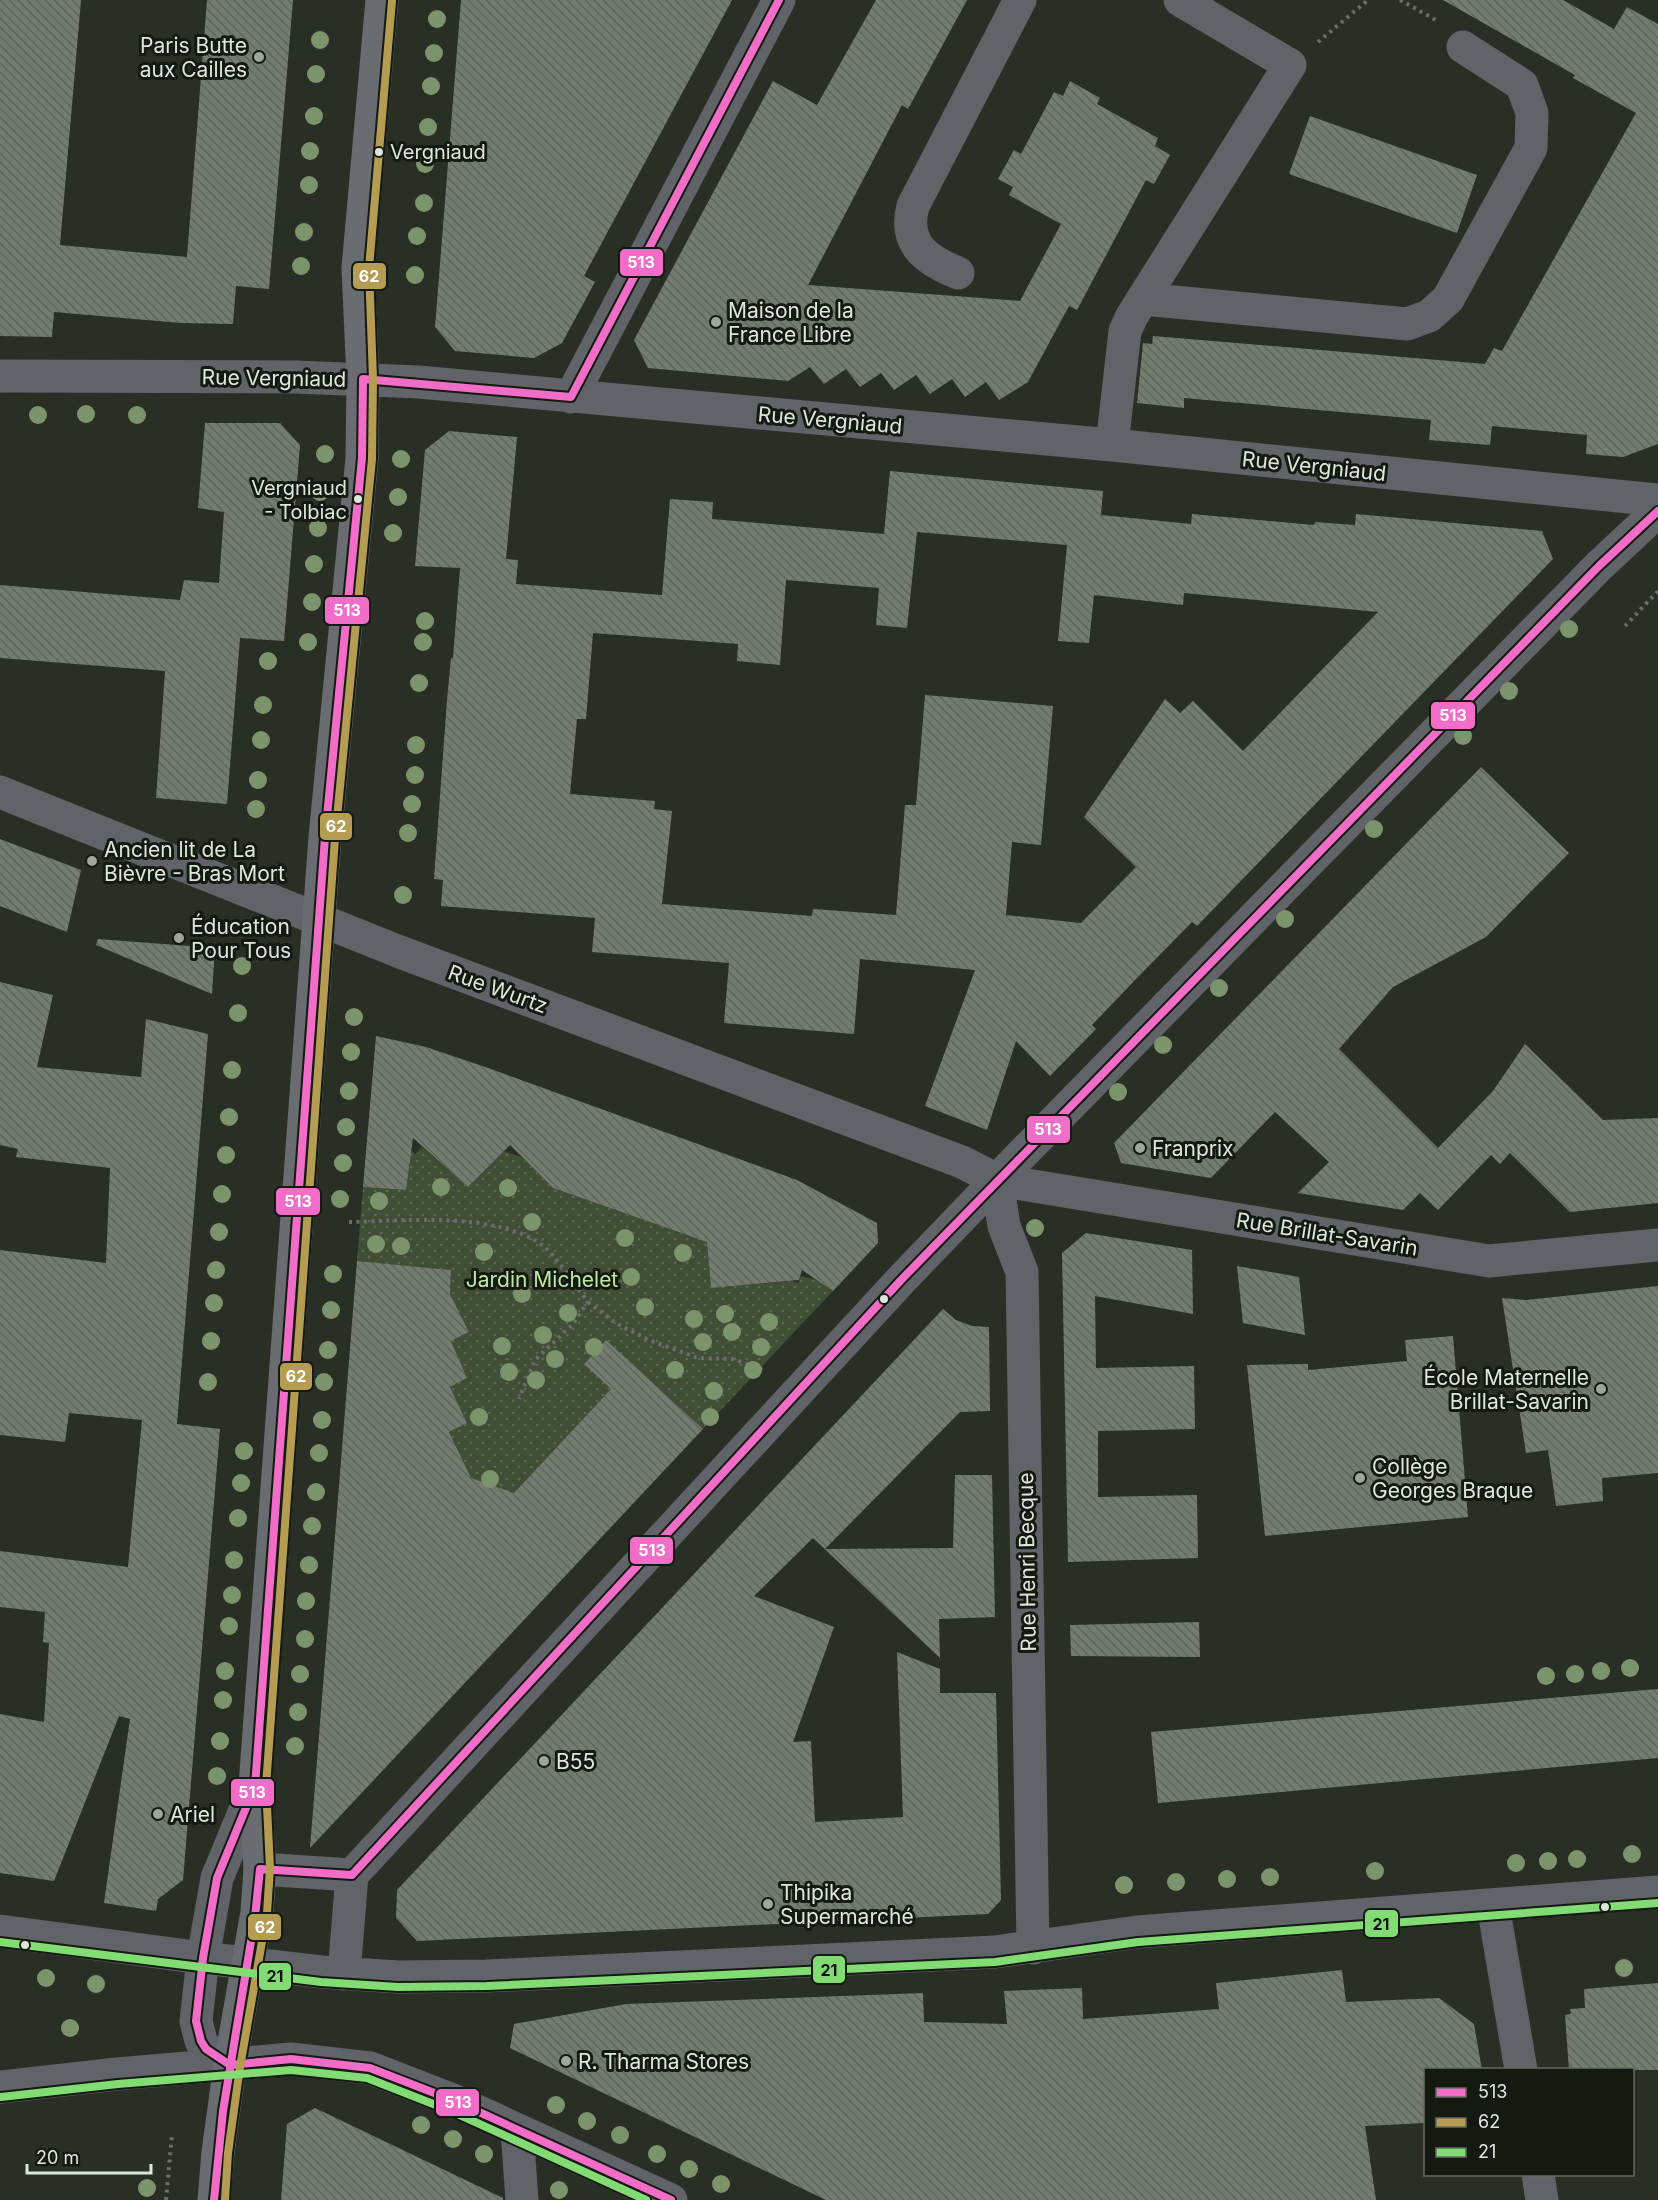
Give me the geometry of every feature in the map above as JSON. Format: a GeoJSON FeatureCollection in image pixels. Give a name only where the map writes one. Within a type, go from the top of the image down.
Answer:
{"type":"FeatureCollection","features":[{"type":"Feature","properties":{"kind":"main road"},"geometry":{"type":"LineString","coordinates":[[214,2200],[230,2065],[257,1912],[260,1869],[255,1786],[326,825],[362,458],[363,379],[358,268],[382,0]]}},
{"type":"Feature","properties":{"kind":"street"},"geometry":{"type":"LineString","coordinates":[[571,397],[779,0]]}},
{"type":"Feature","properties":{"kind":"street"},"geometry":{"type":"LineString","coordinates":[[958,273],[937,264],[920,249],[913,239],[910,217],[913,206],[1020,0]]}},
{"type":"Feature","properties":{"kind":"street"},"geometry":{"type":"LineString","coordinates":[[1112,445],[1125,331],[1143,298],[1290,65],[1180,0]]}},
{"type":"Feature","properties":{"kind":"street"},"geometry":{"type":"LineString","coordinates":[[1143,298],[1407,324],[1429,316],[1448,299],[1531,148],[1532,113],[1522,85],[1463,47]]}},
{"type":"Feature","properties":{"kind":"street","name":"Rue Vergniaud"},"geometry":{"type":"LineString","coordinates":[[0,376],[363,379],[1112,445],[1658,500]]}},
{"type":"Feature","properties":{"kind":"street"},"geometry":{"type":"LineString","coordinates":[[344,1974],[352,1875],[884,1298],[997,1180],[1599,566],[1658,512]]}},
{"type":"Feature","properties":{"kind":"street","name":"Rue Wurtz"},"geometry":{"type":"LineString","coordinates":[[0,792],[411,956],[962,1162],[997,1180]]}},
{"type":"Feature","properties":{"kind":"street","name":"Rue Brillat-Savarin"},"geometry":{"type":"LineString","coordinates":[[997,1180],[1489,1261],[1658,1245]]}},
{"type":"Feature","properties":{"kind":"street","name":"Rue Henri Becque"},"geometry":{"type":"LineString","coordinates":[[997,1180],[1004,1226],[1022,1272],[1033,1948]]}},
{"type":"Feature","properties":{"kind":"street"},"geometry":{"type":"LineString","coordinates":[[230,2065],[206,2049],[201,2041],[196,2021],[203,1959],[217,1878],[255,1786]]}},
{"type":"Feature","properties":{"kind":"street"},"geometry":{"type":"LineString","coordinates":[[260,1869],[352,1875]]}},
{"type":"Feature","properties":{"kind":"street"},"geometry":{"type":"LineString","coordinates":[[0,1931],[203,1959],[344,1974],[398,1977],[487,1976],[995,1952],[1137,1932],[1658,1892]]}},
{"type":"Feature","properties":{"kind":"street"},"geometry":{"type":"LineString","coordinates":[[1493,1905],[1521,2068]]}},
{"type":"Feature","properties":{"kind":"street"},"geometry":{"type":"LineString","coordinates":[[0,2087],[291,2059],[370,2068],[445,2096],[671,2200]]}},
{"type":"Feature","properties":{"kind":"street"},"geometry":{"type":"LineString","coordinates":[[518,2130],[522,2200]]}},
{"type":"Feature","properties":{"kind":"street"},"geometry":{"type":"LineString","coordinates":[[1538,2176],[1542,2200]]}},
{"type":"Feature","properties":{"kind":"path"},"geometry":{"type":"LineString","coordinates":[[1290,65],[1368,0]]}},
{"type":"Feature","properties":{"kind":"path"},"geometry":{"type":"LineString","coordinates":[[1625,626],[1658,591]]}},
{"type":"Feature","properties":{"kind":"path"},"geometry":{"type":"LineString","coordinates":[[349,1222],[449,1220],[518,1233],[543,1246],[588,1302],[616,1324],[649,1340],[698,1358],[733,1359],[767,1371]]}},
{"type":"Feature","properties":{"kind":"path"},"geometry":{"type":"LineString","coordinates":[[519,1399],[535,1360],[573,1324],[588,1302]]}},
{"type":"Feature","properties":{"kind":"path"},"geometry":{"type":"LineString","coordinates":[[166,2200],[172,2134]]}},
{"type":"Feature","properties":{"kind":"green space","name":"Jardin Michelet"},"geometry":{"type":"Polygon","coordinates":[[[368,1129],[397,1137],[415,1154],[422,1147],[468,1187],[504,1151],[521,1157],[553,1188],[698,1239],[711,1237],[708,1254],[711,1288],[792,1281],[798,1283],[801,1276],[817,1280],[833,1291],[703,1429],[606,1340],[584,1364],[611,1389],[514,1493],[467,1477],[449,1432],[467,1423],[450,1387],[467,1378],[451,1341],[469,1332],[450,1294],[451,1270],[357,1261],[363,1187],[406,1190],[409,1167],[365,1164],[368,1129]]]}},
{"type":"Feature","properties":{"kind":"building"},"geometry":{"type":"Polygon","coordinates":[[[0,0],[81,0],[60,245],[187,257],[207,0],[293,0],[269,289],[236,286],[233,324],[181,323],[54,312],[52,337],[0,336],[0,0]]]}},
{"type":"Feature","properties":{"kind":"building"},"geometry":{"type":"Polygon","coordinates":[[[461,0],[732,0],[584,276],[595,282],[562,343],[534,358],[455,351],[435,327],[461,0]]]}},
{"type":"Feature","properties":{"kind":"building"},"geometry":{"type":"Polygon","coordinates":[[[876,0],[967,0],[908,109],[902,105],[808,285],[1020,301],[1061,224],[1009,195],[1013,187],[998,179],[1014,150],[1021,154],[1054,92],[1063,96],[1070,81],[1100,98],[1097,104],[1158,138],[1155,146],[1170,155],[1154,184],[1146,180],[1077,310],[1069,306],[1028,382],[999,400],[986,382],[965,397],[952,379],[930,394],[916,375],[894,390],[881,373],[860,387],[846,369],[824,384],[810,367],[788,381],[648,368],[634,340],[773,81],[817,105],[876,0]]]}},
{"type":"Feature","properties":{"kind":"building"},"geometry":{"type":"Polygon","coordinates":[[[1443,0],[1563,0],[1614,29],[1627,7],[1658,24],[1658,444],[1623,457],[1586,454],[1587,435],[1492,426],[1490,445],[1429,440],[1431,420],[1184,398],[1184,408],[1137,403],[1143,343],[1152,344],[1153,336],[1485,364],[1494,348],[1502,351],[1636,113],[1573,78],[1575,75],[1443,0]]]}},
{"type":"Feature","properties":{"kind":"building"},"geometry":{"type":"Polygon","coordinates":[[[1310,116],[1477,175],[1457,233],[1289,174],[1310,116]]]}},
{"type":"Feature","properties":{"kind":"building"},"geometry":{"type":"Polygon","coordinates":[[[205,423],[280,423],[300,445],[284,641],[240,638],[227,804],[156,798],[165,671],[0,658],[0,585],[180,600],[184,580],[219,583],[224,512],[198,508],[205,423]]]}},
{"type":"Feature","properties":{"kind":"building"},"geometry":{"type":"Polygon","coordinates":[[[449,431],[517,437],[506,559],[518,560],[516,584],[662,595],[670,499],[713,502],[712,519],[884,534],[890,471],[1103,491],[1101,515],[1191,524],[1192,514],[1314,525],[1315,522],[1355,525],[1356,514],[1542,531],[1553,559],[1197,926],[1192,922],[1135,980],[1092,1025],[1096,1029],[1050,1076],[1016,1041],[987,1130],[925,1106],[975,970],[860,959],[854,1034],[724,1023],[729,963],[592,952],[595,918],[441,906],[443,880],[434,879],[447,700],[451,658],[453,658],[460,568],[415,566],[425,450],[449,431]],[[917,532],[907,628],[876,625],[879,588],[786,580],[780,665],[737,661],[738,644],[593,633],[586,719],[577,719],[570,794],[655,801],[654,809],[672,811],[662,904],[812,916],[813,909],[896,915],[905,805],[916,805],[925,695],[1053,706],[1041,845],[1012,842],[1006,915],[1081,923],[1136,867],[1084,817],[1165,699],[1180,713],[1193,701],[1243,751],[1378,612],[1184,593],[1183,605],[1094,595],[1089,643],[1058,641],[1067,545],[917,532]]]}},
{"type":"Feature","properties":{"kind":"building"},"geometry":{"type":"Polygon","coordinates":[[[1481,767],[1569,853],[1486,937],[1393,987],[1339,1049],[1438,1148],[1493,1091],[1525,1044],[1603,1120],[1658,1118],[1658,1203],[1570,1212],[1510,1153],[1500,1164],[1491,1155],[1438,1210],[1420,1193],[1403,1210],[1298,1193],[1329,1162],[1275,1112],[1211,1178],[1121,1163],[1114,1143],[1481,767]]]}},
{"type":"Feature","properties":{"kind":"building"},"geometry":{"type":"Polygon","coordinates":[[[0,839],[81,870],[67,932],[0,906],[0,839]]]}},
{"type":"Feature","properties":{"kind":"building"},"geometry":{"type":"Polygon","coordinates":[[[98,939],[215,948],[212,994],[96,945],[98,939]]]}},
{"type":"Feature","properties":{"kind":"building"},"geometry":{"type":"Polygon","coordinates":[[[0,982],[53,995],[37,1067],[141,1077],[146,1019],[208,1034],[177,1424],[220,1429],[183,1880],[158,1899],[156,1911],[104,1903],[130,1719],[119,1716],[54,1881],[0,1873],[0,1714],[44,1722],[49,1643],[43,1642],[45,1612],[0,1607],[0,1551],[128,1567],[142,1420],[69,1413],[65,1442],[0,1435],[0,1250],[106,1263],[110,1168],[16,1157],[18,1149],[0,1145],[0,982]]]}},
{"type":"Feature","properties":{"kind":"building"},"geometry":{"type":"Polygon","coordinates":[[[376,1036],[426,1047],[491,1069],[797,1180],[877,1223],[878,1243],[833,1291],[802,1270],[799,1280],[711,1288],[707,1242],[553,1188],[510,1145],[468,1187],[413,1138],[406,1190],[363,1187],[376,1036]]]}},
{"type":"Feature","properties":{"kind":"building"},"geometry":{"type":"Polygon","coordinates":[[[1086,1233],[1192,1250],[1193,1314],[1095,1296],[1096,1368],[1194,1366],[1195,1429],[1098,1431],[1098,1497],[1197,1495],[1198,1558],[1068,1562],[1062,1253],[1086,1233]]]}},
{"type":"Feature","properties":{"kind":"building"},"geometry":{"type":"Polygon","coordinates":[[[357,1261],[451,1270],[450,1294],[469,1332],[451,1341],[467,1378],[450,1387],[467,1423],[449,1432],[471,1478],[514,1493],[611,1389],[584,1364],[606,1340],[703,1429],[310,1848],[357,1261]]]}},
{"type":"Feature","properties":{"kind":"building"},"geometry":{"type":"Polygon","coordinates":[[[1237,1266],[1299,1277],[1305,1335],[1243,1323],[1237,1266]]]}},
{"type":"Feature","properties":{"kind":"building","name":"École Maternelle Brillat-Savarin"},"geometry":{"type":"Polygon","coordinates":[[[1658,1286],[1658,1473],[1602,1478],[1603,1501],[1556,1506],[1548,1450],[1526,1453],[1502,1298],[1526,1300],[1658,1286]]]}},
{"type":"Feature","properties":{"kind":"building"},"geometry":{"type":"Polygon","coordinates":[[[943,1309],[956,1320],[972,1326],[989,1327],[990,1411],[960,1412],[825,1549],[953,1548],[955,1475],[992,1475],[995,1617],[939,1619],[940,1658],[813,1538],[754,1596],[834,1627],[793,1742],[811,1741],[815,1822],[903,1817],[897,1652],[940,1669],[940,1693],[996,1693],[1001,1900],[988,1914],[417,1941],[396,1918],[397,1890],[943,1309]]]}},
{"type":"Feature","properties":{"kind":"building"},"geometry":{"type":"Polygon","coordinates":[[[1453,1336],[1468,1517],[1265,1536],[1247,1365],[1308,1364],[1308,1370],[1407,1361],[1405,1340],[1453,1336]]]}},
{"type":"Feature","properties":{"kind":"building"},"geometry":{"type":"Polygon","coordinates":[[[1199,1622],[1200,1657],[1071,1656],[1070,1625],[1199,1622]]]}},
{"type":"Feature","properties":{"kind":"building"},"geometry":{"type":"Polygon","coordinates":[[[1658,1689],[1658,1758],[1158,1803],[1151,1732],[1658,1689]]]}},
{"type":"Feature","properties":{"kind":"building"},"geometry":{"type":"Polygon","coordinates":[[[1342,1970],[1346,2002],[1439,1998],[1474,2024],[1482,2068],[1424,2068],[1424,2123],[1365,2126],[1376,2200],[826,2200],[510,2048],[514,2024],[626,2004],[923,1993],[924,2022],[1007,2024],[1004,1991],[1082,1988],[1083,2019],[1219,2009],[1216,1983],[1342,1970]]]}},
{"type":"Feature","properties":{"kind":"building"},"geometry":{"type":"Polygon","coordinates":[[[1658,1983],[1658,2070],[1569,2068],[1565,2015],[1571,2014],[1570,2009],[1585,2008],[1584,1989],[1658,1983]]]}},
{"type":"Feature","properties":{"kind":"building"},"geometry":{"type":"Polygon","coordinates":[[[315,2108],[503,2200],[281,2200],[287,2124],[315,2108]]]}},
{"type":"Feature","properties":{"kind":"transit line","name":"513"},"geometry":{"type":"LineString","coordinates":[[230,2065],[206,2049],[201,2041],[196,2021],[203,1958],[217,1878],[255,1786],[325,837],[362,458],[363,379],[571,397],[779,0]]}},
{"type":"Feature","properties":{"kind":"transit line","name":"62"},"geometry":{"type":"LineString","coordinates":[[225,2200],[228,2153],[240,2067],[267,1913],[270,1868],[266,1786],[335,838],[372,459],[373,379],[369,268],[392,1]]}},
{"type":"Feature","properties":{"kind":"transit line","name":"513"},"geometry":{"type":"LineString","coordinates":[[214,2200],[223,2111],[255,1917],[260,1869],[352,1875],[902,1279],[1599,566],[1658,511]]}},
{"type":"Feature","properties":{"kind":"transit line","name":"21"},"geometry":{"type":"LineString","coordinates":[[0,1942],[321,1982],[398,1987],[487,1986],[995,1962],[1138,1942],[1658,1903]]}},
{"type":"Feature","properties":{"kind":"transit line","name":"513"},"geometry":{"type":"LineString","coordinates":[[230,2065],[291,2059],[370,2068],[455,2101],[671,2200]]}},
{"type":"Feature","properties":{"kind":"transit line","name":"21"},"geometry":{"type":"LineString","coordinates":[[1,2097],[118,2084],[291,2070],[367,2078],[451,2111],[646,2200]]}},
{"type":"Feature","properties":{"kind":"place","name":"Paris Butte aux Cailles"},"geometry":{"type":"Point","coordinates":[259,57]}},
{"type":"Feature","properties":{"kind":"place","name":"Vergniaud"},"geometry":{"type":"Point","coordinates":[379,152]}},
{"type":"Feature","properties":{"kind":"place","name":"Maison de la France Libre"},"geometry":{"type":"Point","coordinates":[716,322]}},
{"type":"Feature","properties":{"kind":"place","name":"Vergniaud - Tolbiac"},"geometry":{"type":"Point","coordinates":[358,499]}},
{"type":"Feature","properties":{"kind":"place","name":"Ancien lit de La Bièvre - Bras Mort"},"geometry":{"type":"Point","coordinates":[92,861]}},
{"type":"Feature","properties":{"kind":"place","name":"Éducation Pour Tous"},"geometry":{"type":"Point","coordinates":[179,938]}},
{"type":"Feature","properties":{"kind":"place","name":"Franprix"},"geometry":{"type":"Point","coordinates":[1140,1148]}},
{"type":"Feature","properties":{"kind":"place","name":"École Maternelle Brillat-Savarin"},"geometry":{"type":"Point","coordinates":[1601,1389]}},
{"type":"Feature","properties":{"kind":"place","name":"Collège Georges Braque"},"geometry":{"type":"Point","coordinates":[1360,1478]}},
{"type":"Feature","properties":{"kind":"place","name":"B55"},"geometry":{"type":"Point","coordinates":[544,1761]}},
{"type":"Feature","properties":{"kind":"place","name":"Ariel"},"geometry":{"type":"Point","coordinates":[158,1814]}},
{"type":"Feature","properties":{"kind":"place","name":"Thipika Supermarché"},"geometry":{"type":"Point","coordinates":[768,1904]}},
{"type":"Feature","properties":{"kind":"place","name":"R. Tharma Stores"},"geometry":{"type":"Point","coordinates":[566,2061]}}]}
